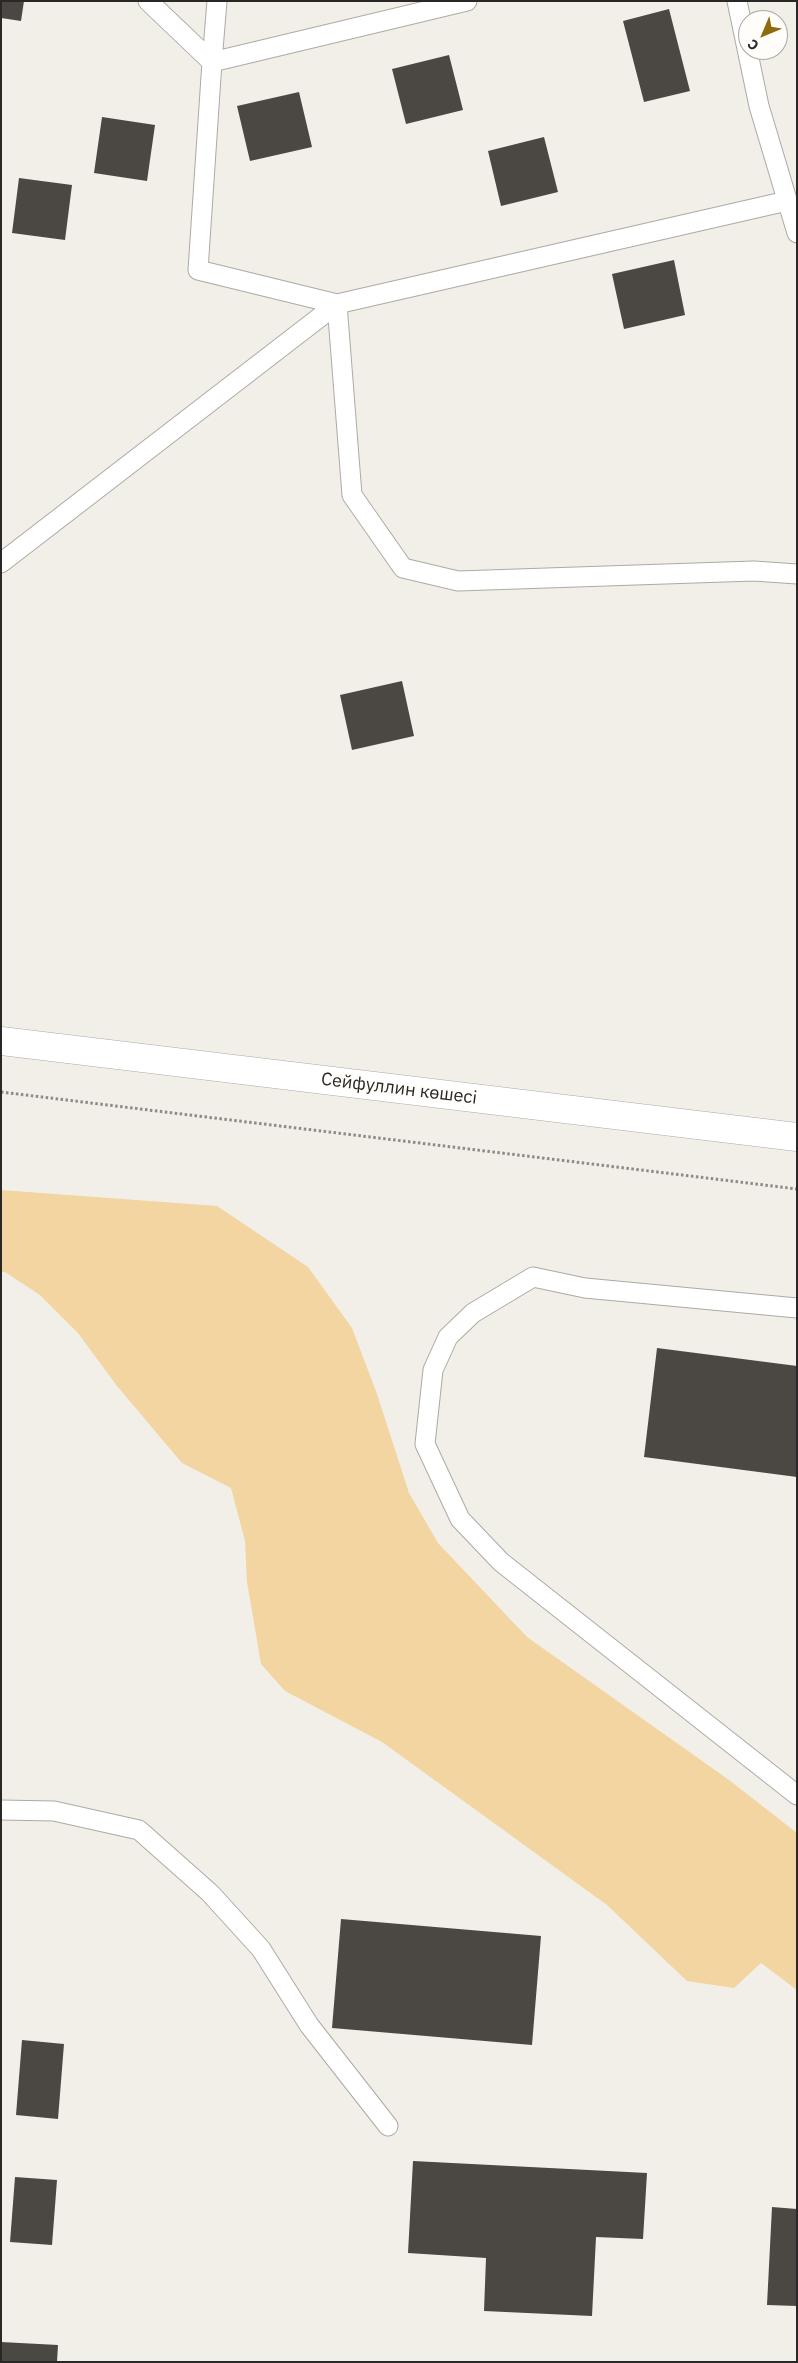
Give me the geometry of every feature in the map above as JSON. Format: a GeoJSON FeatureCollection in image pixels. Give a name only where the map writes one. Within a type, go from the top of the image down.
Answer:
{"type":"FeatureCollection","features":[{"type":"Feature","properties":{"kind":"main road","name":"Сейфуллин көшесі"},"geometry":{"type":"LineString","coordinates":[[1,1041],[797,1138]]}},
{"type":"Feature","properties":{"kind":"lane"},"geometry":{"type":"LineString","coordinates":[[148,1],[212,62]]}},
{"type":"Feature","properties":{"kind":"lane"},"geometry":{"type":"LineString","coordinates":[[216,1],[198,270],[337,304]]}},
{"type":"Feature","properties":{"kind":"lane"},"geometry":{"type":"LineString","coordinates":[[212,62],[466,1]]}},
{"type":"Feature","properties":{"kind":"lane"},"geometry":{"type":"LineString","coordinates":[[737,1],[759,106],[797,233]]}},
{"type":"Feature","properties":{"kind":"lane"},"geometry":{"type":"LineString","coordinates":[[1,563],[337,304],[787,201]]}},
{"type":"Feature","properties":{"kind":"lane"},"geometry":{"type":"LineString","coordinates":[[337,304],[352,495],[403,568],[458,581],[754,571],[797,574]]}},
{"type":"Feature","properties":{"kind":"lane"},"geometry":{"type":"LineString","coordinates":[[797,1308],[585,1288],[533,1277],[472,1313],[448,1337],[433,1370],[426,1444],[460,1519],[501,1562],[797,1795]]}},
{"type":"Feature","properties":{"kind":"lane"},"geometry":{"type":"LineString","coordinates":[[1,1810],[54,1811],[139,1830],[210,1893],[261,1949],[309,2025],[388,2126]]}},
{"type":"Feature","properties":{"kind":"path"},"geometry":{"type":"LineString","coordinates":[[1,1092],[797,1189]]}},
{"type":"Feature","properties":{"kind":"shaded area"},"geometry":{"type":"Polygon","coordinates":[[[1,1190],[217,1206],[308,1267],[352,1328],[377,1394],[409,1493],[438,1543],[527,1637],[729,1780],[797,1833],[797,1990],[761,1963],[734,1988],[687,1981],[607,1905],[382,1742],[285,1691],[261,1664],[247,1582],[245,1541],[231,1488],[182,1463],[117,1386],[78,1333],[40,1295],[5,1272],[1,1272],[1,1190]]]}},
{"type":"Feature","properties":{"kind":"building"},"geometry":{"type":"Polygon","coordinates":[[[1,1],[24,1],[21,21],[1,18],[1,1]]]}},
{"type":"Feature","properties":{"kind":"building"},"geometry":{"type":"Polygon","coordinates":[[[669,9],[690,91],[644,102],[623,21],[669,9]]]}},
{"type":"Feature","properties":{"kind":"building"},"geometry":{"type":"Polygon","coordinates":[[[449,55],[463,110],[406,124],[392,69],[449,55]]]}},
{"type":"Feature","properties":{"kind":"building"},"geometry":{"type":"Polygon","coordinates":[[[299,92],[312,147],[250,161],[237,106],[299,92]]]}},
{"type":"Feature","properties":{"kind":"building"},"geometry":{"type":"Polygon","coordinates":[[[102,117],[155,125],[147,181],[94,173],[102,117]]]}},
{"type":"Feature","properties":{"kind":"building"},"geometry":{"type":"Polygon","coordinates":[[[544,137],[558,192],[501,206],[488,151],[544,137]]]}},
{"type":"Feature","properties":{"kind":"building"},"geometry":{"type":"Polygon","coordinates":[[[19,178],[72,185],[65,240],[12,233],[19,178]]]}},
{"type":"Feature","properties":{"kind":"building"},"geometry":{"type":"Polygon","coordinates":[[[674,260],[685,315],[624,329],[612,274],[674,260]]]}},
{"type":"Feature","properties":{"kind":"building"},"geometry":{"type":"Polygon","coordinates":[[[402,681],[414,736],[352,750],[340,695],[402,681]]]}},
{"type":"Feature","properties":{"kind":"building"},"geometry":{"type":"Polygon","coordinates":[[[657,1348],[797,1366],[797,1477],[644,1457],[657,1348]]]}},
{"type":"Feature","properties":{"kind":"building"},"geometry":{"type":"Polygon","coordinates":[[[341,1919],[541,1936],[532,2045],[332,2028],[341,1919]]]}},
{"type":"Feature","properties":{"kind":"building"},"geometry":{"type":"Polygon","coordinates":[[[22,2040],[64,2044],[58,2119],[16,2115],[22,2040]]]}},
{"type":"Feature","properties":{"kind":"building"},"geometry":{"type":"Polygon","coordinates":[[[413,2161],[647,2173],[643,2239],[596,2237],[592,2316],[484,2311],[486,2258],[408,2253],[413,2161]]]}},
{"type":"Feature","properties":{"kind":"building"},"geometry":{"type":"Polygon","coordinates":[[[15,2177],[57,2180],[52,2245],[10,2242],[15,2177]]]}},
{"type":"Feature","properties":{"kind":"building"},"geometry":{"type":"Polygon","coordinates":[[[772,2207],[797,2209],[797,2306],[767,2305],[772,2207]]]}},
{"type":"Feature","properties":{"kind":"building"},"geometry":{"type":"Polygon","coordinates":[[[1,2342],[58,2345],[57,2362],[1,2362],[1,2342]]]}}]}
